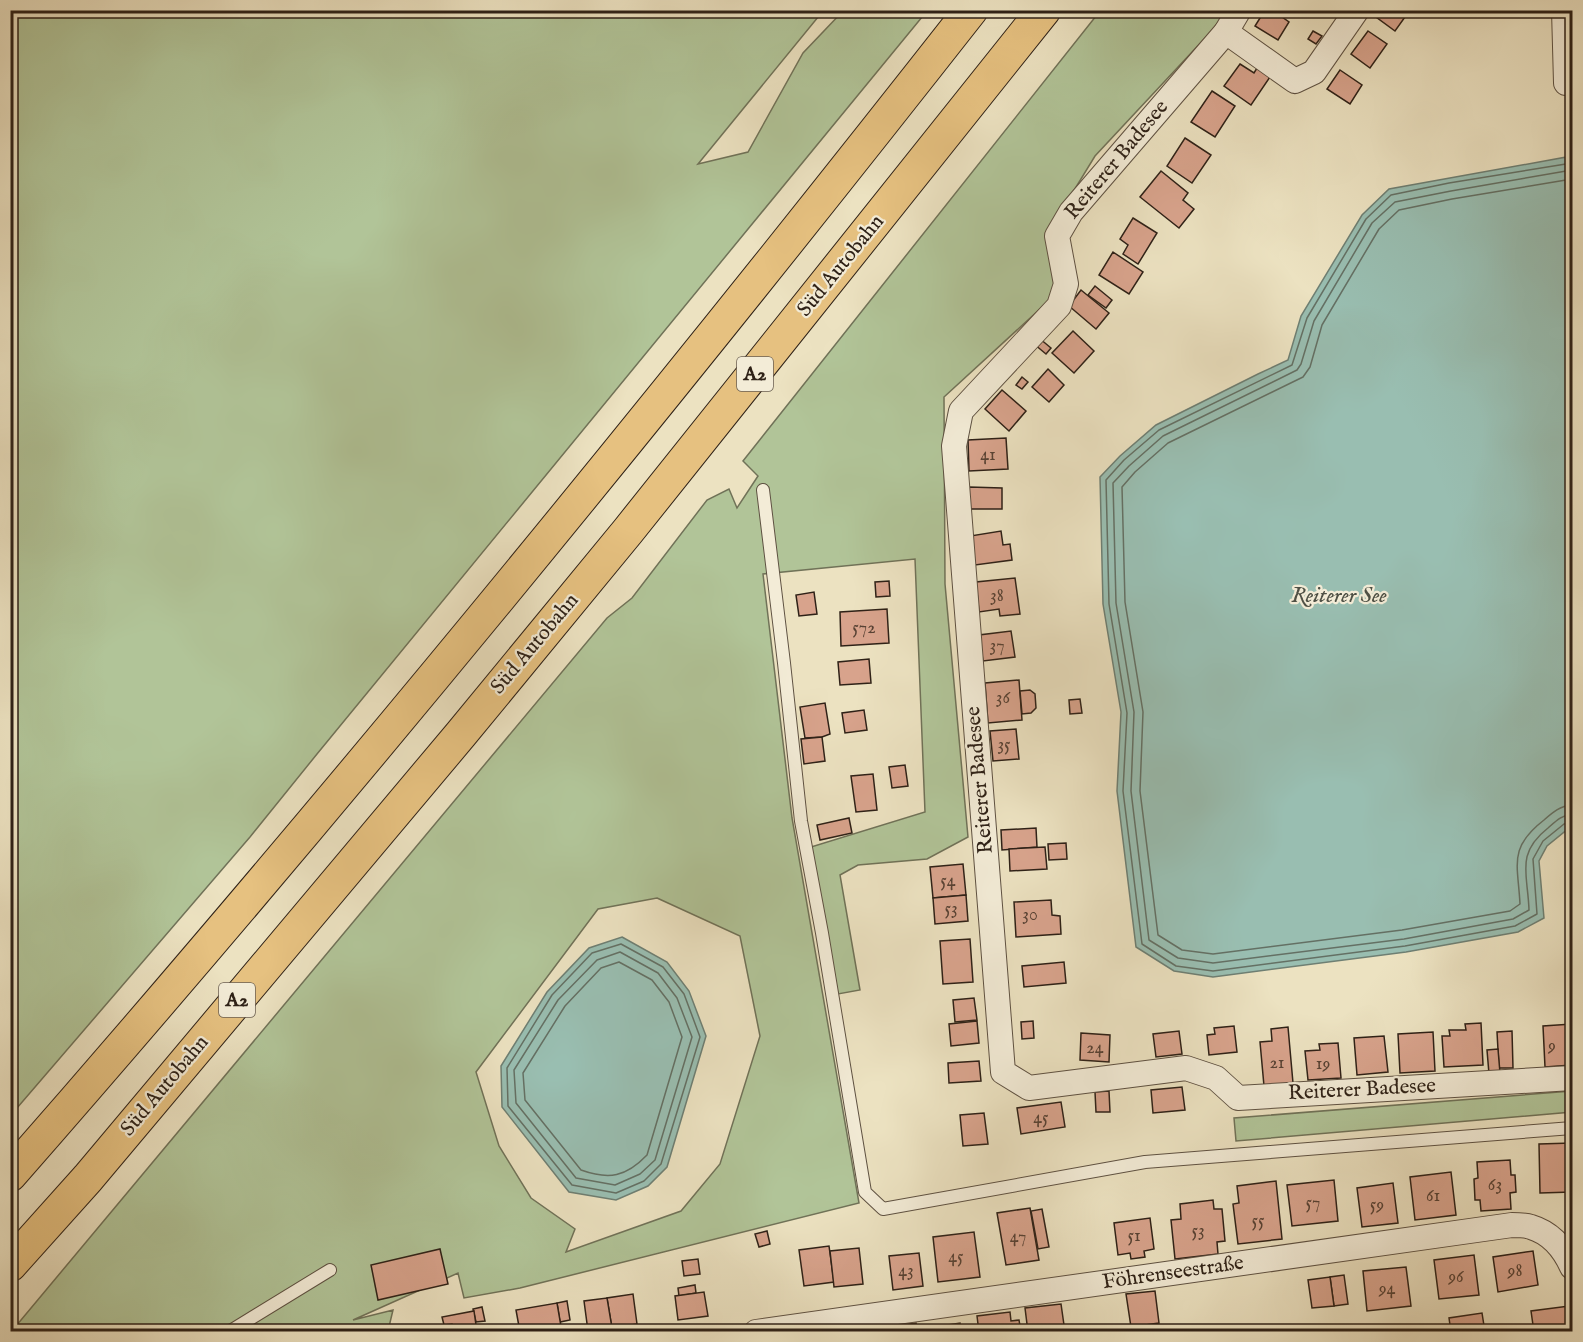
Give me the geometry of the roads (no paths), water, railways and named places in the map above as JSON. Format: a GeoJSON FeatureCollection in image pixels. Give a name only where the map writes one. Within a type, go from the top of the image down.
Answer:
{"type":"FeatureCollection","features":[{"type":"Feature","properties":{"kind":"highway"},"geometry":{"type":"LineString","coordinates":[[10,1175],[128,1040],[448,661],[791,239],[971,10]]}},
{"type":"Feature","properties":{"kind":"highway","name":"Süd Autobahn"},"geometry":{"type":"LineString","coordinates":[[10,1265],[95,1169],[628,531],[1044,10]]}},
{"type":"Feature","properties":{"kind":"street","name":"Reiterer Badesee"},"geometry":{"type":"LineString","coordinates":[[1239,10],[1226,32],[1071,212],[1057,236],[1066,284],[1059,306],[961,411],[954,446],[1003,1072],[1029,1088],[1186,1068],[1216,1078],[1238,1098],[1572,1078]]}},
{"type":"Feature","properties":{"kind":"street"},"geometry":{"type":"LineString","coordinates":[[1226,32],[1295,81],[1314,72],[1357,10]]}},
{"type":"Feature","properties":{"kind":"street"},"geometry":{"type":"LineString","coordinates":[[1564,10],[1566,83]]}},
{"type":"Feature","properties":{"kind":"street","name":"Föhrenseestraße"},"geometry":{"type":"LineString","coordinates":[[756,1332],[1512,1225],[1532,1227],[1550,1236],[1566,1253],[1572,1267]]}},
{"type":"Feature","properties":{"kind":"lane"},"geometry":{"type":"LineString","coordinates":[[762,490],[801,821],[866,1192],[882,1209],[1145,1162],[1572,1128]]}},
{"type":"Feature","properties":{"kind":"lane"},"geometry":{"type":"LineString","coordinates":[[225,1332],[232,1330],[330,1270]]}},
{"type":"Feature","properties":{"kind":"water","name":"Reiterer See"},"geometry":{"type":"Polygon","coordinates":[[[1572,156],[1572,827],[1547,846],[1539,861],[1544,918],[1518,932],[1406,952],[1213,977],[1174,971],[1136,947],[1117,791],[1121,712],[1103,604],[1100,477],[1156,425],[1288,360],[1301,316],[1362,215],[1389,189],[1572,156]]]}},
{"type":"Feature","properties":{"kind":"water"},"geometry":{"type":"Polygon","coordinates":[[[622,937],[667,962],[689,991],[706,1036],[667,1167],[648,1186],[616,1200],[569,1192],[502,1107],[501,1066],[547,992],[589,948],[622,937]]]}}]}
